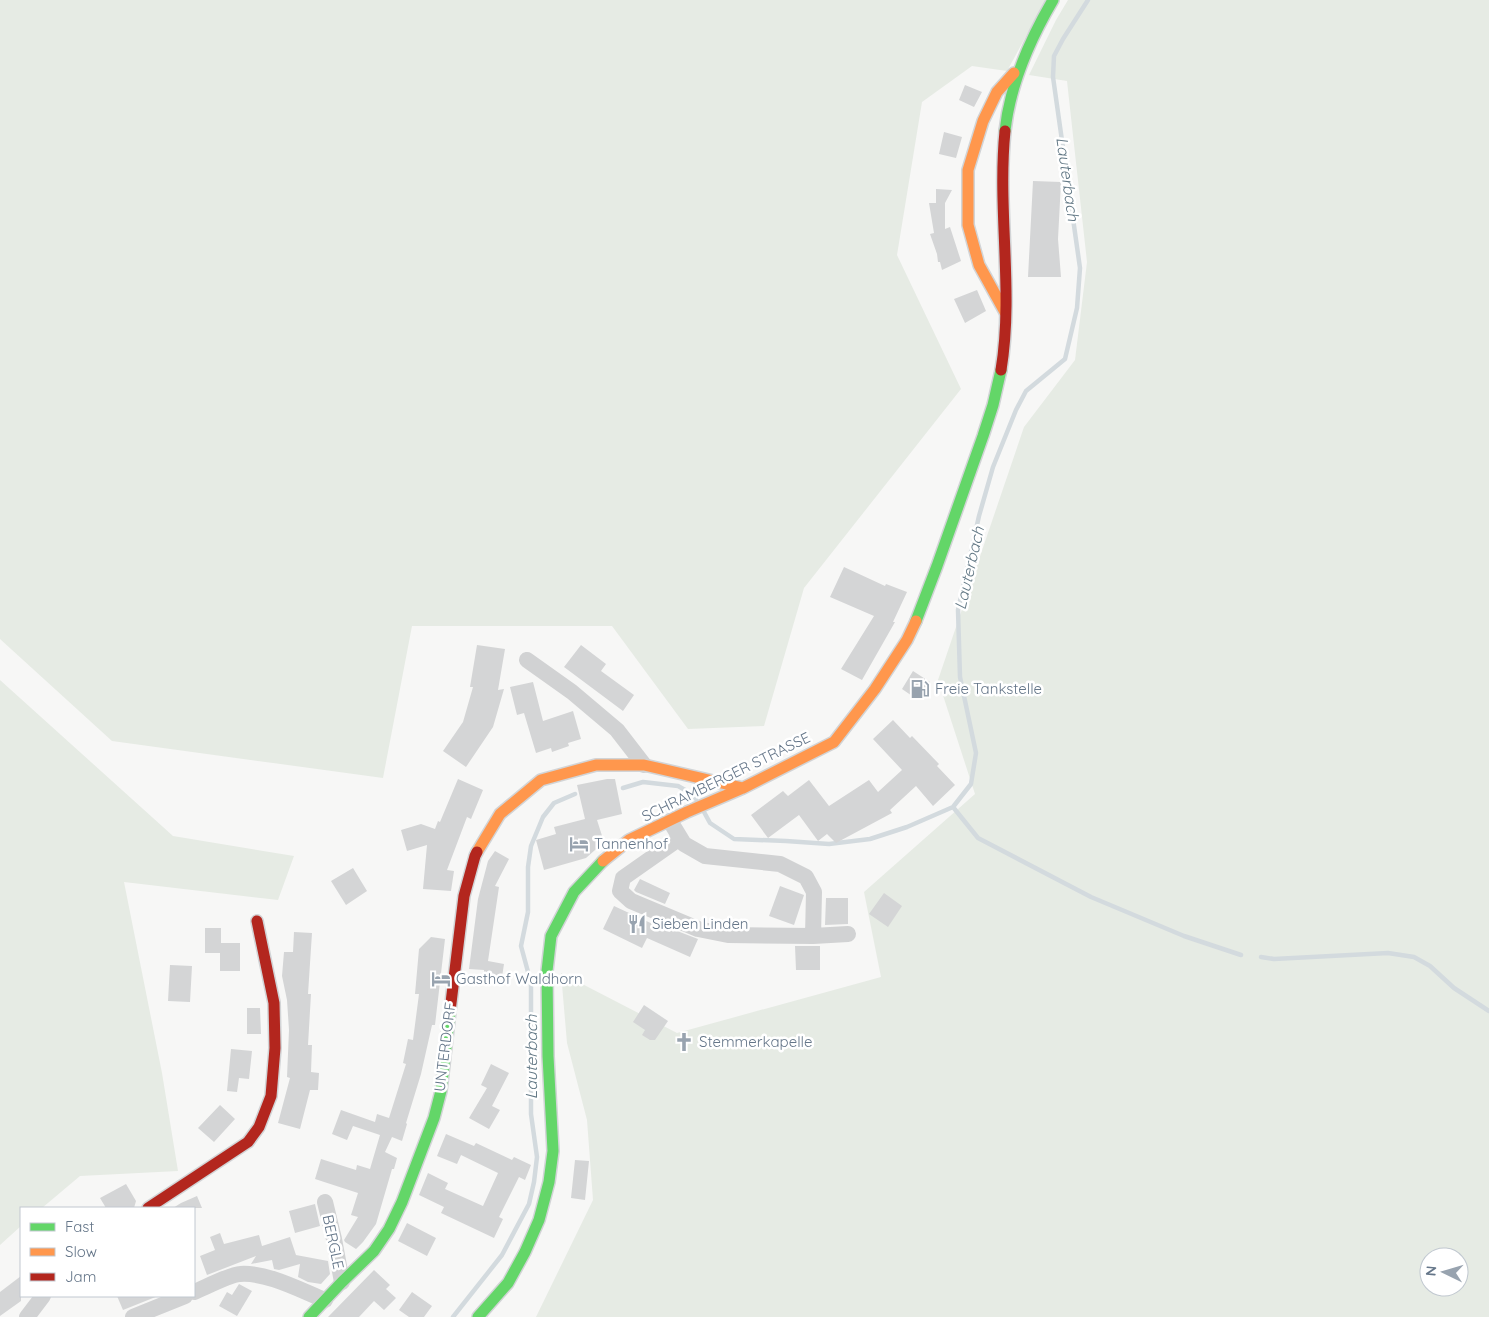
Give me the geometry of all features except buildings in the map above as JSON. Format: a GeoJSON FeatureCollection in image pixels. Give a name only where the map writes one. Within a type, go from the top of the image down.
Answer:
{"type":"FeatureCollection","features":[{"type":"Feature","properties":{"kind":"main road","name":"SCHRAMBERGER STRASSE"},"geometry":{"type":"LineString","coordinates":[[478,1317],[508,1283],[525,1252],[538,1220],[549,1182],[552,1150],[547,971],[551,936],[574,892],[600,863],[629,840],[743,788],[834,742],[875,689],[907,640],[919,615],[983,437],[1003,357],[1006,314],[1004,140],[1008,111],[1029,45],[1053,0]]}},
{"type":"Feature","properties":{"kind":"main road","name":"SCHRAMBERGER STRASSE"},"geometry":{"type":"LineString","coordinates":[[1006,314],[979,265],[968,225],[968,170],[982,121],[997,92],[1021,67]]}},
{"type":"Feature","properties":{"kind":"main road","name":"UNTERDORF"},"geometry":{"type":"LineString","coordinates":[[309,1317],[374,1251],[389,1229],[402,1202],[434,1118],[440,1091],[462,904],[475,856],[500,814],[541,780],[596,765],[644,765],[743,788]]}},
{"type":"Feature","properties":{"kind":"main road"},"geometry":{"type":"LineString","coordinates":[[150,1207],[248,1142],[259,1127],[271,1096],[275,1048],[274,1004],[257,921]]}},
{"type":"Feature","properties":{"kind":"street"},"geometry":{"type":"LineString","coordinates":[[527,660],[572,692],[618,730],[644,765]]}},
{"type":"Feature","properties":{"kind":"street"},"geometry":{"type":"LineString","coordinates":[[670,821],[684,844],[705,856],[780,864],[806,877],[814,892],[813,936]]}},
{"type":"Feature","properties":{"kind":"street"},"geometry":{"type":"LineString","coordinates":[[680,838],[623,878],[620,891],[631,901],[698,928],[728,935],[813,936],[848,934]]}},
{"type":"Feature","properties":{"kind":"street","name":"BERGLE"},"geometry":{"type":"LineString","coordinates":[[325,1202],[342,1282]]}},
{"type":"Feature","properties":{"kind":"street"},"geometry":{"type":"LineString","coordinates":[[195,1292],[239,1274],[255,1274],[325,1300]]}},
{"type":"Feature","properties":{"kind":"street"},"geometry":{"type":"LineString","coordinates":[[27,1317],[41,1297]]}},
{"type":"Feature","properties":{"kind":"street"},"geometry":{"type":"LineString","coordinates":[[133,1317],[183,1297]]}},
{"type":"Feature","properties":{"kind":"shaded area"},"geometry":{"type":"Polygon","coordinates":[[[0,0],[1046,0],[1007,71],[972,66],[922,102],[897,255],[961,389],[804,588],[764,726],[688,729],[612,626],[412,626],[383,778],[112,741],[0,639],[0,0]]]}},
{"type":"Feature","properties":{"kind":"shaded area"},"geometry":{"type":"Polygon","coordinates":[[[1068,0],[1489,0],[1489,1317],[536,1317],[593,1200],[587,1120],[567,1043],[561,973],[677,1033],[881,977],[864,892],[975,794],[938,680],[1024,427],[1075,360],[1087,262],[1067,81],[1029,75],[1068,0]]]}},
{"type":"Feature","properties":{"kind":"shaded area"},"geometry":{"type":"Polygon","coordinates":[[[0,680],[173,836],[294,856],[278,900],[124,882],[162,1073],[178,1171],[80,1176],[43,1207],[20,1207],[20,1227],[0,1245],[0,680]]]}},
{"type":"Feature","properties":{"kind":"waterway","name":"Lauterbach"},"geometry":{"type":"LineString","coordinates":[[704,812],[710,823],[734,839],[829,844],[870,839],[907,827],[953,807],[971,784],[976,753],[960,677],[958,610],[979,516],[993,467],[1016,410],[1026,391],[1065,359],[1077,308],[1080,268],[1053,77],[1054,56],[1088,0]]}},
{"type":"Feature","properties":{"kind":"waterway","name":"Lauterbach"},"geometry":{"type":"LineString","coordinates":[[623,788],[643,782],[678,786],[694,795],[696,799]]}},
{"type":"Feature","properties":{"kind":"waterway","name":"Lauterbach"},"geometry":{"type":"LineString","coordinates":[[453,1317],[502,1255],[529,1204],[537,1157],[531,1114],[531,983],[521,946],[528,912],[528,867],[531,846],[543,817],[554,803],[575,794]]}},
{"type":"Feature","properties":{"kind":"waterway"},"geometry":{"type":"LineString","coordinates":[[953,807],[978,838],[1091,897],[1184,936],[1241,955]]}},
{"type":"Feature","properties":{"kind":"waterway"},"geometry":{"type":"LineString","coordinates":[[1261,957],[1274,959],[1388,953],[1414,957],[1430,966],[1454,988],[1489,1011]]}},
{"type":"Feature","properties":{"kind":"traffic: fast"},"geometry":{"type":"LineString","coordinates":[[1005,131],[1011,96],[1022,63],[1036,31],[1053,0]]}},
{"type":"Feature","properties":{"kind":"traffic: fast"},"geometry":{"type":"LineString","coordinates":[[916,621],[983,436],[1001,370]]}},
{"type":"Feature","properties":{"kind":"traffic: fast"},"geometry":{"type":"LineString","coordinates":[[478,1317],[508,1283],[525,1252],[539,1220],[549,1182],[553,1151],[548,1056],[547,971],[551,936],[574,892],[603,861]]}},
{"type":"Feature","properties":{"kind":"traffic: fast"},"geometry":{"type":"LineString","coordinates":[[309,1317],[374,1251],[389,1229],[402,1202],[434,1118],[441,1091],[450,1011]]}},
{"type":"Feature","properties":{"kind":"traffic: slow"},"geometry":{"type":"LineString","coordinates":[[1005,312],[979,265],[968,225],[968,170],[983,121],[997,92],[1014,73]]}},
{"type":"Feature","properties":{"kind":"traffic: slow"},"geometry":{"type":"LineString","coordinates":[[603,861],[629,840],[743,788],[834,742],[875,689],[907,640],[916,621]]}},
{"type":"Feature","properties":{"kind":"traffic: slow"},"geometry":{"type":"LineString","coordinates":[[477,852],[500,814],[541,780],[596,765],[644,765],[743,788]]}},
{"type":"Feature","properties":{"kind":"traffic: jam"},"geometry":{"type":"LineString","coordinates":[[1001,370],[1006,311],[1003,191],[1005,131]]}},
{"type":"Feature","properties":{"kind":"traffic: jam"},"geometry":{"type":"LineString","coordinates":[[450,1011],[464,896],[477,852]]}},
{"type":"Feature","properties":{"kind":"traffic: jam"},"geometry":{"type":"LineString","coordinates":[[150,1207],[248,1142],[259,1127],[271,1096],[275,1048],[274,1003],[257,921]]}},
{"type":"Feature","properties":{"kind":"place","name":"Freie Tankstelle"},"geometry":{"type":"Point","coordinates":[920,689]}},
{"type":"Feature","properties":{"kind":"place","name":"Tannenhof"},"geometry":{"type":"Point","coordinates":[579,844]}},
{"type":"Feature","properties":{"kind":"place","name":"Sieben Linden"},"geometry":{"type":"Point","coordinates":[637,924]}},
{"type":"Feature","properties":{"kind":"place","name":"Gasthof Waldhorn"},"geometry":{"type":"Point","coordinates":[441,979]}},
{"type":"Feature","properties":{"kind":"place","name":"Stemmerkapelle"},"geometry":{"type":"Point","coordinates":[684,1042]}}]}
